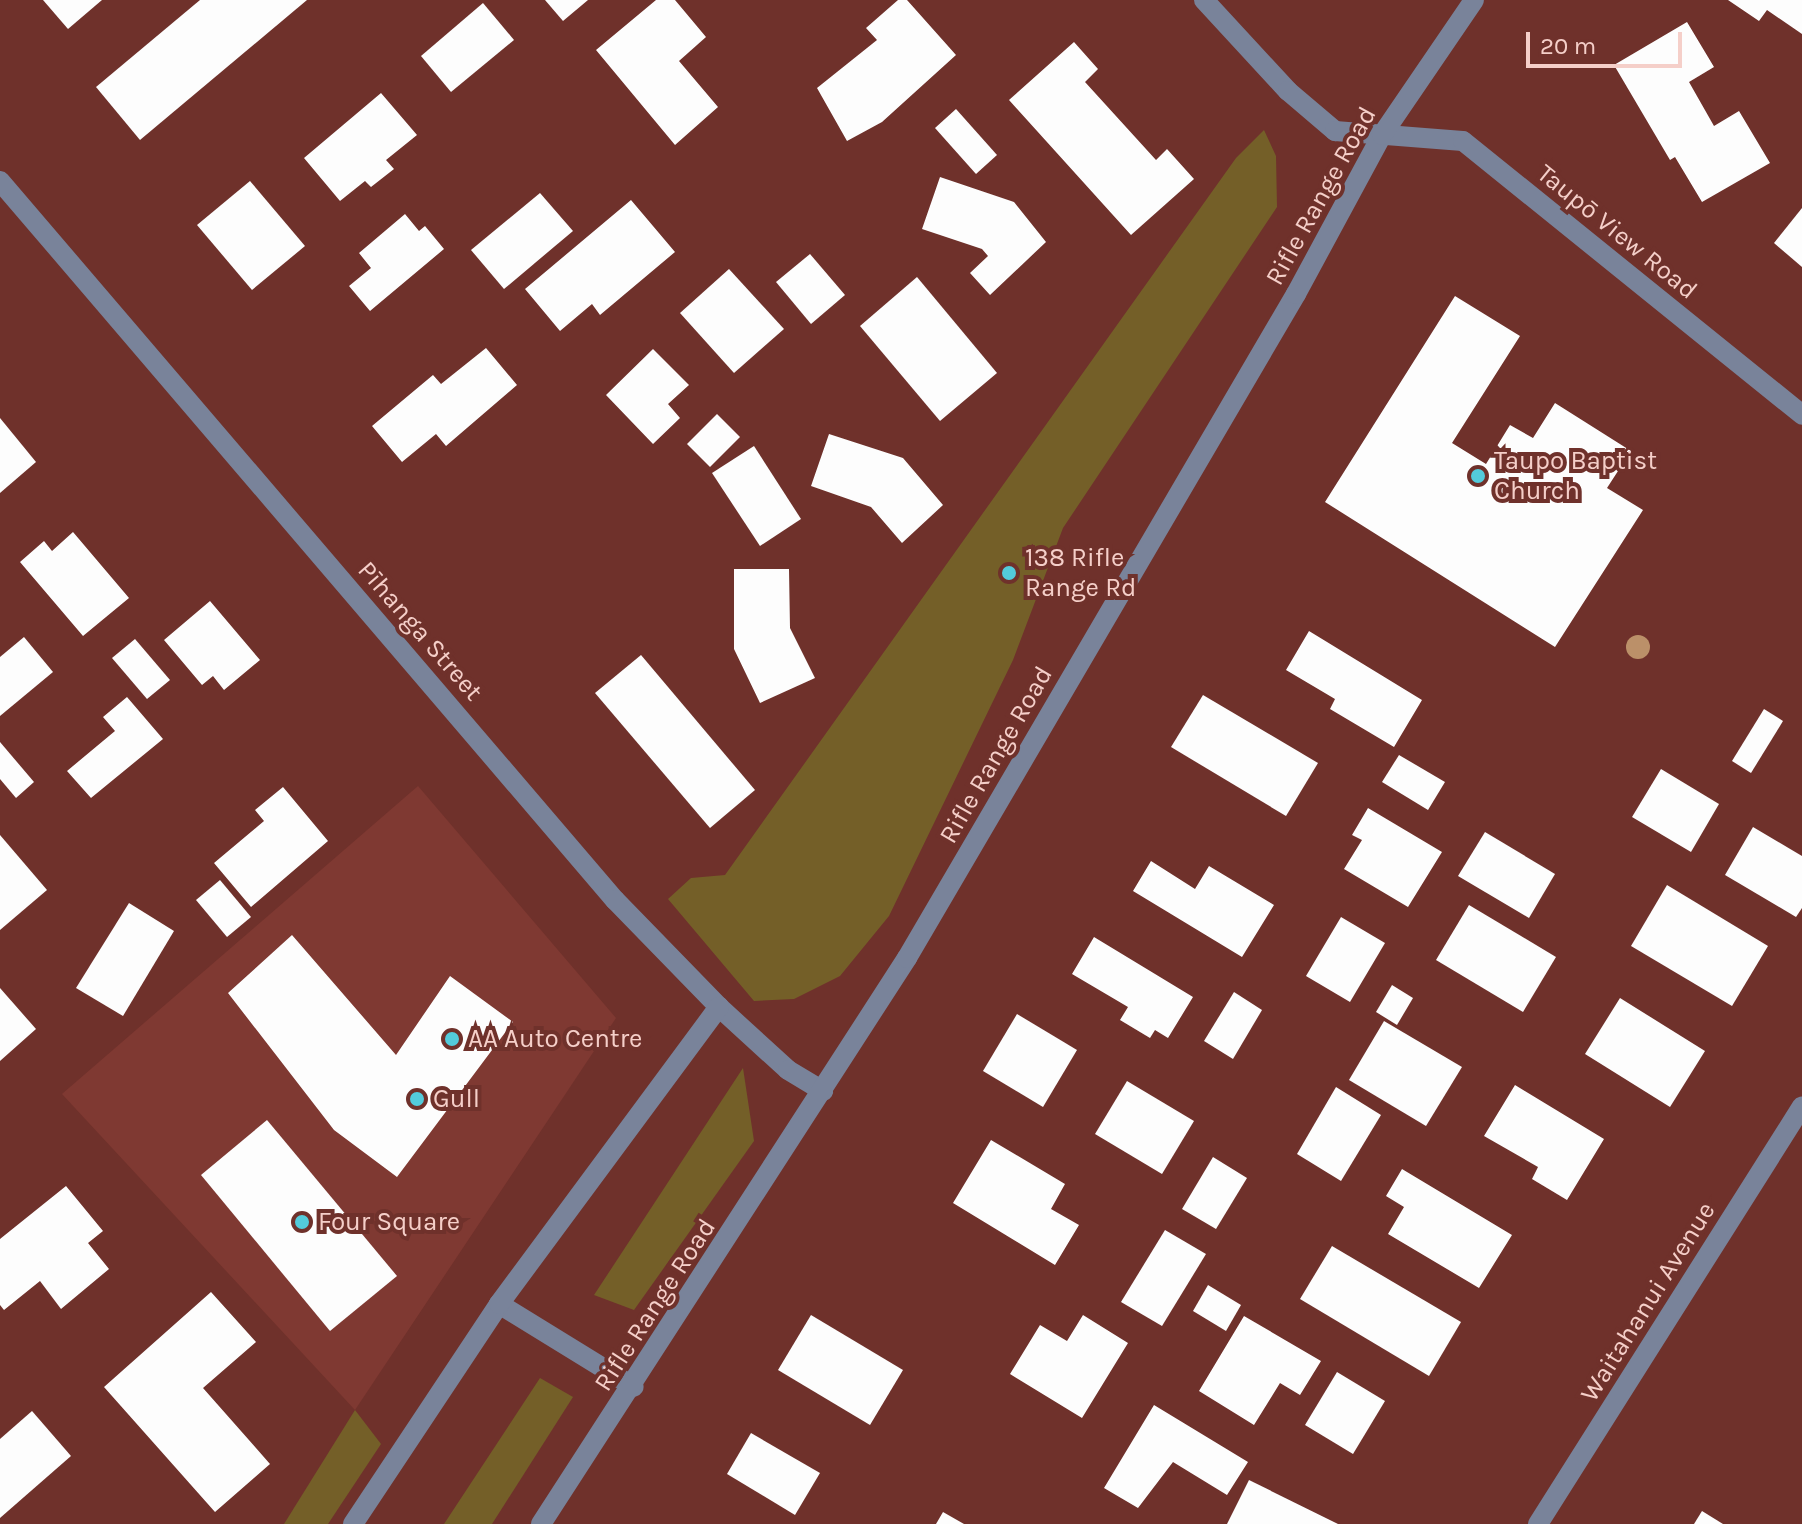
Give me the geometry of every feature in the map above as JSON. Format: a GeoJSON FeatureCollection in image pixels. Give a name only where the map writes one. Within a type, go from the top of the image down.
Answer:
{"type":"FeatureCollection","features":[{"type":"Feature","properties":{"kind":"street","name":"Taupō View Road"},"geometry":{"type":"LineString","coordinates":[[1204,0],[1288,91],[1335,131],[1463,141],[1802,415]]}},
{"type":"Feature","properties":{"kind":"street","name":"Rifle Range Road"},"geometry":{"type":"LineString","coordinates":[[541,1524],[634,1387],[823,1091],[1296,294],[1382,135],[1474,0]]}},
{"type":"Feature","properties":{"kind":"street","name":"Pīhanga Street"},"geometry":{"type":"LineString","coordinates":[[0,181],[615,900],[719,1007],[788,1070],[823,1091]]}},
{"type":"Feature","properties":{"kind":"street"},"geometry":{"type":"LineString","coordinates":[[353,1524],[499,1304],[719,1007]]}},
{"type":"Feature","properties":{"kind":"street","name":"Waitahanui Avenue"},"geometry":{"type":"LineString","coordinates":[[1538,1524],[1802,1107]]}},
{"type":"Feature","properties":{"kind":"street"},"geometry":{"type":"LineString","coordinates":[[499,1304],[634,1387]]}},
{"type":"Feature","properties":{"kind":"shaded area"},"geometry":{"type":"Polygon","coordinates":[[[1264,130],[1276,156],[1277,207],[1063,528],[1013,660],[889,916],[840,976],[794,999],[754,1001],[668,899],[691,878],[725,875],[1236,158],[1264,130]]]}},
{"type":"Feature","properties":{"kind":"shaded area"},"geometry":{"type":"Polygon","coordinates":[[[418,786],[616,1018],[355,1410],[62,1094],[418,786]]]}},
{"type":"Feature","properties":{"kind":"shaded area"},"geometry":{"type":"Polygon","coordinates":[[[743,1068],[754,1141],[634,1310],[594,1295],[743,1068]]]}},
{"type":"Feature","properties":{"kind":"shaded area"},"geometry":{"type":"Polygon","coordinates":[[[540,1378],[573,1397],[492,1524],[444,1524],[540,1378]]]}},
{"type":"Feature","properties":{"kind":"shaded area"},"geometry":{"type":"Polygon","coordinates":[[[355,1410],[381,1444],[328,1524],[284,1524],[355,1410]]]}},
{"type":"Feature","properties":{"kind":"building"},"geometry":{"type":"Polygon","coordinates":[[[43,0],[102,0],[68,29],[43,0]]]}},
{"type":"Feature","properties":{"kind":"building"},"geometry":{"type":"Polygon","coordinates":[[[200,0],[307,0],[140,140],[96,87],[200,0]]]}},
{"type":"Feature","properties":{"kind":"building"},"geometry":{"type":"Polygon","coordinates":[[[545,0],[588,0],[563,21],[545,0]]]}},
{"type":"Feature","properties":{"kind":"building"},"geometry":{"type":"Polygon","coordinates":[[[656,0],[675,0],[706,37],[679,61],[718,107],[675,145],[596,50],[656,0]]]}},
{"type":"Feature","properties":{"kind":"building"},"geometry":{"type":"Polygon","coordinates":[[[898,0],[907,0],[956,55],[882,122],[847,141],[817,88],[877,40],[866,28],[898,0]]]}},
{"type":"Feature","properties":{"kind":"building"},"geometry":{"type":"Polygon","coordinates":[[[1728,0],[1802,0],[1802,34],[1767,10],[1759,21],[1728,0]]]}},
{"type":"Feature","properties":{"kind":"building"},"geometry":{"type":"Polygon","coordinates":[[[483,3],[514,40],[451,92],[421,56],[483,3]]]}},
{"type":"Feature","properties":{"kind":"building"},"geometry":{"type":"Polygon","coordinates":[[[1687,22],[1714,67],[1689,82],[1714,126],[1739,111],[1770,163],[1702,202],[1675,157],[1670,160],[1614,65],[1687,22]]]}},
{"type":"Feature","properties":{"kind":"building"},"geometry":{"type":"Polygon","coordinates":[[[1074,42],[1098,69],[1085,82],[1156,160],[1167,149],[1194,179],[1131,235],[1009,100],[1074,42]]]}},
{"type":"Feature","properties":{"kind":"building"},"geometry":{"type":"Polygon","coordinates":[[[381,93],[417,135],[386,160],[394,169],[371,187],[365,181],[340,201],[304,158],[381,93]]]}},
{"type":"Feature","properties":{"kind":"building"},"geometry":{"type":"Polygon","coordinates":[[[956,109],[997,155],[976,174],[935,128],[956,109]]]}},
{"type":"Feature","properties":{"kind":"building"},"geometry":{"type":"Polygon","coordinates":[[[940,177],[1014,202],[1046,242],[990,295],[970,273],[988,256],[982,249],[922,229],[940,177]]]}},
{"type":"Feature","properties":{"kind":"building"},"geometry":{"type":"Polygon","coordinates":[[[250,181],[305,246],[252,290],[197,225],[250,181]]]}},
{"type":"Feature","properties":{"kind":"building"},"geometry":{"type":"Polygon","coordinates":[[[540,193],[573,231],[504,289],[471,250],[540,193]]]}},
{"type":"Feature","properties":{"kind":"building"},"geometry":{"type":"Polygon","coordinates":[[[631,200],[675,252],[600,315],[592,304],[560,331],[525,289],[631,200]]]}},
{"type":"Feature","properties":{"kind":"building"},"geometry":{"type":"Polygon","coordinates":[[[1802,208],[1802,267],[1774,243],[1802,208]]]}},
{"type":"Feature","properties":{"kind":"building"},"geometry":{"type":"Polygon","coordinates":[[[405,214],[419,231],[425,226],[444,249],[370,311],[349,286],[371,268],[359,253],[405,214]]]}},
{"type":"Feature","properties":{"kind":"building"},"geometry":{"type":"Polygon","coordinates":[[[810,254],[845,295],[811,324],[776,282],[810,254]]]}},
{"type":"Feature","properties":{"kind":"building"},"geometry":{"type":"Polygon","coordinates":[[[729,269],[784,329],[734,373],[680,313],[729,269]]]}},
{"type":"Feature","properties":{"kind":"building"},"geometry":{"type":"Polygon","coordinates":[[[917,277],[997,373],[940,421],[860,326],[917,277]]]}},
{"type":"Feature","properties":{"kind":"building","name":"Taupo Baptist Church"},"geometry":{"type":"Polygon","coordinates":[[[1455,296],[1520,336],[1452,443],[1486,464],[1510,425],[1533,438],[1555,403],[1631,451],[1607,488],[1643,510],[1555,647],[1325,502],[1455,296]]]}},
{"type":"Feature","properties":{"kind":"building"},"geometry":{"type":"Polygon","coordinates":[[[486,348],[517,385],[446,446],[436,434],[402,462],[372,426],[433,375],[441,384],[486,348]]]}},
{"type":"Feature","properties":{"kind":"building"},"geometry":{"type":"Polygon","coordinates":[[[653,349],[689,385],[668,404],[680,418],[653,444],[606,395],[653,349]]]}},
{"type":"Feature","properties":{"kind":"building"},"geometry":{"type":"Polygon","coordinates":[[[717,414],[740,437],[710,467],[687,444],[717,414]]]}},
{"type":"Feature","properties":{"kind":"building"},"geometry":{"type":"Polygon","coordinates":[[[0,418],[36,462],[0,493],[0,418]]]}},
{"type":"Feature","properties":{"kind":"building"},"geometry":{"type":"Polygon","coordinates":[[[829,434],[903,458],[943,505],[902,543],[871,507],[811,486],[829,434]]]}},
{"type":"Feature","properties":{"kind":"building"},"geometry":{"type":"Polygon","coordinates":[[[754,446],[801,519],[760,546],[712,473],[754,446]]]}},
{"type":"Feature","properties":{"kind":"building"},"geometry":{"type":"Polygon","coordinates":[[[73,532],[129,598],[83,636],[20,562],[44,541],[52,551],[73,532]]]}},
{"type":"Feature","properties":{"kind":"building"},"geometry":{"type":"Polygon","coordinates":[[[734,569],[789,569],[790,628],[815,678],[760,703],[734,649],[734,569]]]}},
{"type":"Feature","properties":{"kind":"building"},"geometry":{"type":"Polygon","coordinates":[[[210,601],[260,660],[224,690],[213,676],[202,685],[164,640],[210,601]]]}},
{"type":"Feature","properties":{"kind":"building"},"geometry":{"type":"Polygon","coordinates":[[[1309,631],[1422,700],[1394,747],[1330,709],[1335,699],[1286,670],[1309,631]]]}},
{"type":"Feature","properties":{"kind":"building"},"geometry":{"type":"Polygon","coordinates":[[[24,637],[53,672],[0,716],[0,657],[24,637]]]}},
{"type":"Feature","properties":{"kind":"building"},"geometry":{"type":"Polygon","coordinates":[[[135,639],[170,680],[147,699],[112,658],[135,639]]]}},
{"type":"Feature","properties":{"kind":"building"},"geometry":{"type":"Polygon","coordinates":[[[641,655],[755,790],[710,828],[595,693],[641,655]]]}},
{"type":"Feature","properties":{"kind":"building"},"geometry":{"type":"Polygon","coordinates":[[[1203,695],[1318,763],[1286,816],[1171,747],[1203,695]]]}},
{"type":"Feature","properties":{"kind":"building"},"geometry":{"type":"Polygon","coordinates":[[[127,697],[163,739],[91,798],[67,771],[115,731],[103,717],[127,697]]]}},
{"type":"Feature","properties":{"kind":"building"},"geometry":{"type":"Polygon","coordinates":[[[1764,709],[1783,721],[1751,773],[1732,761],[1764,709]]]}},
{"type":"Feature","properties":{"kind":"building"},"geometry":{"type":"Polygon","coordinates":[[[0,742],[34,782],[16,798],[0,779],[0,742]]]}},
{"type":"Feature","properties":{"kind":"building"},"geometry":{"type":"Polygon","coordinates":[[[1399,755],[1445,782],[1428,810],[1382,782],[1399,755]]]}},
{"type":"Feature","properties":{"kind":"building"},"geometry":{"type":"Polygon","coordinates":[[[1661,769],[1719,804],[1691,852],[1632,817],[1661,769]]]}},
{"type":"Feature","properties":{"kind":"building"},"geometry":{"type":"Polygon","coordinates":[[[283,787],[328,841],[251,907],[214,863],[264,821],[255,810],[283,787]]]}},
{"type":"Feature","properties":{"kind":"building"},"geometry":{"type":"Polygon","coordinates":[[[1368,808],[1442,852],[1408,907],[1344,869],[1362,840],[1352,835],[1368,808]]]}},
{"type":"Feature","properties":{"kind":"building"},"geometry":{"type":"Polygon","coordinates":[[[1753,827],[1802,856],[1802,908],[1796,917],[1725,875],[1753,827]]]}},
{"type":"Feature","properties":{"kind":"building"},"geometry":{"type":"Polygon","coordinates":[[[1485,832],[1555,874],[1529,918],[1458,876],[1485,832]]]}},
{"type":"Feature","properties":{"kind":"building"},"geometry":{"type":"Polygon","coordinates":[[[0,835],[47,890],[0,930],[0,835]]]}},
{"type":"Feature","properties":{"kind":"building"},"geometry":{"type":"Polygon","coordinates":[[[1151,861],[1195,889],[1209,866],[1274,905],[1242,957],[1133,891],[1151,861]]]}},
{"type":"Feature","properties":{"kind":"building"},"geometry":{"type":"Polygon","coordinates":[[[220,880],[251,917],[227,937],[196,900],[220,880]]]}},
{"type":"Feature","properties":{"kind":"building"},"geometry":{"type":"Polygon","coordinates":[[[1667,885],[1768,946],[1732,1006],[1631,946],[1667,885]]]}},
{"type":"Feature","properties":{"kind":"building"},"geometry":{"type":"Polygon","coordinates":[[[129,903],[174,931],[123,1016],[76,988],[129,903]]]}},
{"type":"Feature","properties":{"kind":"building"},"geometry":{"type":"Polygon","coordinates":[[[1469,905],[1556,957],[1523,1012],[1436,960],[1469,905]]]}},
{"type":"Feature","properties":{"kind":"building"},"geometry":{"type":"Polygon","coordinates":[[[1341,917],[1385,943],[1350,1002],[1306,976],[1341,917]]]}},
{"type":"Feature","properties":{"kind":"building"},"geometry":{"type":"Polygon","coordinates":[[[292,935],[396,1055],[450,976],[513,1022],[397,1177],[334,1130],[228,993],[292,935]]]}},
{"type":"Feature","properties":{"kind":"building"},"geometry":{"type":"Polygon","coordinates":[[[1094,937],[1193,997],[1168,1038],[1155,1030],[1150,1038],[1120,1020],[1128,1007],[1072,974],[1094,937]]]}},
{"type":"Feature","properties":{"kind":"building"},"geometry":{"type":"Polygon","coordinates":[[[1392,985],[1413,998],[1397,1025],[1376,1012],[1392,985]]]}},
{"type":"Feature","properties":{"kind":"building"},"geometry":{"type":"Polygon","coordinates":[[[0,988],[36,1029],[0,1061],[0,988]]]}},
{"type":"Feature","properties":{"kind":"building"},"geometry":{"type":"Polygon","coordinates":[[[1234,992],[1262,1010],[1233,1059],[1204,1041],[1234,992]]]}},
{"type":"Feature","properties":{"kind":"building"},"geometry":{"type":"Polygon","coordinates":[[[1620,998],[1705,1051],[1670,1107],[1585,1054],[1620,998]]]}},
{"type":"Feature","properties":{"kind":"building"},"geometry":{"type":"Polygon","coordinates":[[[1017,1014],[1077,1050],[1043,1107],[983,1071],[1017,1014]]]}},
{"type":"Feature","properties":{"kind":"building"},"geometry":{"type":"Polygon","coordinates":[[[1384,1021],[1462,1067],[1426,1126],[1349,1080],[1384,1021]]]}},
{"type":"Feature","properties":{"kind":"building"},"geometry":{"type":"Polygon","coordinates":[[[1127,1081],[1194,1121],[1162,1174],[1095,1134],[1127,1081]]]}},
{"type":"Feature","properties":{"kind":"building"},"geometry":{"type":"Polygon","coordinates":[[[1515,1085],[1604,1139],[1567,1200],[1532,1179],[1538,1167],[1484,1136],[1515,1085]]]}},
{"type":"Feature","properties":{"kind":"building"},"geometry":{"type":"Polygon","coordinates":[[[1336,1087],[1381,1115],[1341,1181],[1297,1154],[1336,1087]]]}},
{"type":"Feature","properties":{"kind":"building"},"geometry":{"type":"Polygon","coordinates":[[[267,1120],[397,1276],[330,1331],[201,1175],[267,1120]]]}},
{"type":"Feature","properties":{"kind":"building"},"geometry":{"type":"Polygon","coordinates":[[[991,1140],[1065,1184],[1051,1209],[1079,1225],[1055,1265],[953,1203],[991,1140]]]}},
{"type":"Feature","properties":{"kind":"building"},"geometry":{"type":"Polygon","coordinates":[[[1213,1157],[1247,1178],[1216,1229],[1182,1209],[1213,1157]]]}},
{"type":"Feature","properties":{"kind":"building"},"geometry":{"type":"Polygon","coordinates":[[[1402,1169],[1512,1235],[1479,1288],[1388,1234],[1404,1207],[1386,1196],[1402,1169]]]}},
{"type":"Feature","properties":{"kind":"building"},"geometry":{"type":"Polygon","coordinates":[[[66,1186],[103,1231],[88,1243],[109,1269],[61,1309],[40,1281],[4,1310],[0,1305],[0,1239],[66,1186]]]}},
{"type":"Feature","properties":{"kind":"building"},"geometry":{"type":"Polygon","coordinates":[[[1165,1230],[1206,1254],[1162,1326],[1121,1302],[1165,1230]]]}},
{"type":"Feature","properties":{"kind":"building"},"geometry":{"type":"Polygon","coordinates":[[[1332,1246],[1461,1322],[1429,1376],[1300,1299],[1332,1246]]]}},
{"type":"Feature","properties":{"kind":"building"},"geometry":{"type":"Polygon","coordinates":[[[1208,1285],[1241,1305],[1226,1331],[1193,1311],[1208,1285]]]}},
{"type":"Feature","properties":{"kind":"building"},"geometry":{"type":"Polygon","coordinates":[[[211,1292],[256,1342],[203,1388],[270,1464],[215,1512],[104,1387],[211,1292]]]}},
{"type":"Feature","properties":{"kind":"building"},"geometry":{"type":"Polygon","coordinates":[[[811,1315],[903,1370],[870,1425],[778,1370],[811,1315]]]}},
{"type":"Feature","properties":{"kind":"building"},"geometry":{"type":"Polygon","coordinates":[[[1083,1315],[1128,1343],[1082,1418],[1010,1374],[1040,1325],[1067,1341],[1083,1315]]]}},
{"type":"Feature","properties":{"kind":"building"},"geometry":{"type":"Polygon","coordinates":[[[1244,1316],[1321,1361],[1300,1395],[1280,1383],[1254,1425],[1199,1391],[1244,1316]]]}},
{"type":"Feature","properties":{"kind":"building"},"geometry":{"type":"Polygon","coordinates":[[[1337,1372],[1385,1401],[1353,1454],[1305,1425],[1337,1372]]]}},
{"type":"Feature","properties":{"kind":"building"},"geometry":{"type":"Polygon","coordinates":[[[1154,1405],[1248,1462],[1227,1495],[1173,1462],[1138,1508],[1104,1488],[1154,1405]]]}},
{"type":"Feature","properties":{"kind":"building"},"geometry":{"type":"Polygon","coordinates":[[[32,1411],[71,1456],[0,1518],[0,1439],[32,1411]]]}},
{"type":"Feature","properties":{"kind":"building"},"geometry":{"type":"Polygon","coordinates":[[[751,1433],[820,1473],[795,1515],[727,1474],[751,1433]]]}},
{"type":"Feature","properties":{"kind":"building"},"geometry":{"type":"Polygon","coordinates":[[[1249,1480],[1338,1524],[1227,1524],[1249,1480]]]}},
{"type":"Feature","properties":{"kind":"building"},"geometry":{"type":"Polygon","coordinates":[[[1702,1511],[1723,1524],[1694,1524],[1702,1511]]]}},
{"type":"Feature","properties":{"kind":"building"},"geometry":{"type":"Polygon","coordinates":[[[943,1512],[964,1524],[936,1524],[943,1512]]]}},
{"type":"Feature","properties":{"kind":"place","name":"Taupo Baptist Church"},"geometry":{"type":"Point","coordinates":[1478,476]}},
{"type":"Feature","properties":{"kind":"place","name":"138 Rifle Range Rd"},"geometry":{"type":"Point","coordinates":[1009,573]}},
{"type":"Feature","properties":{"kind":"place","name":"AA Auto Centre"},"geometry":{"type":"Point","coordinates":[452,1039]}},
{"type":"Feature","properties":{"kind":"place","name":"Gull"},"geometry":{"type":"Point","coordinates":[417,1099]}},
{"type":"Feature","properties":{"kind":"place","name":"Four Square"},"geometry":{"type":"Point","coordinates":[302,1222]}}]}
